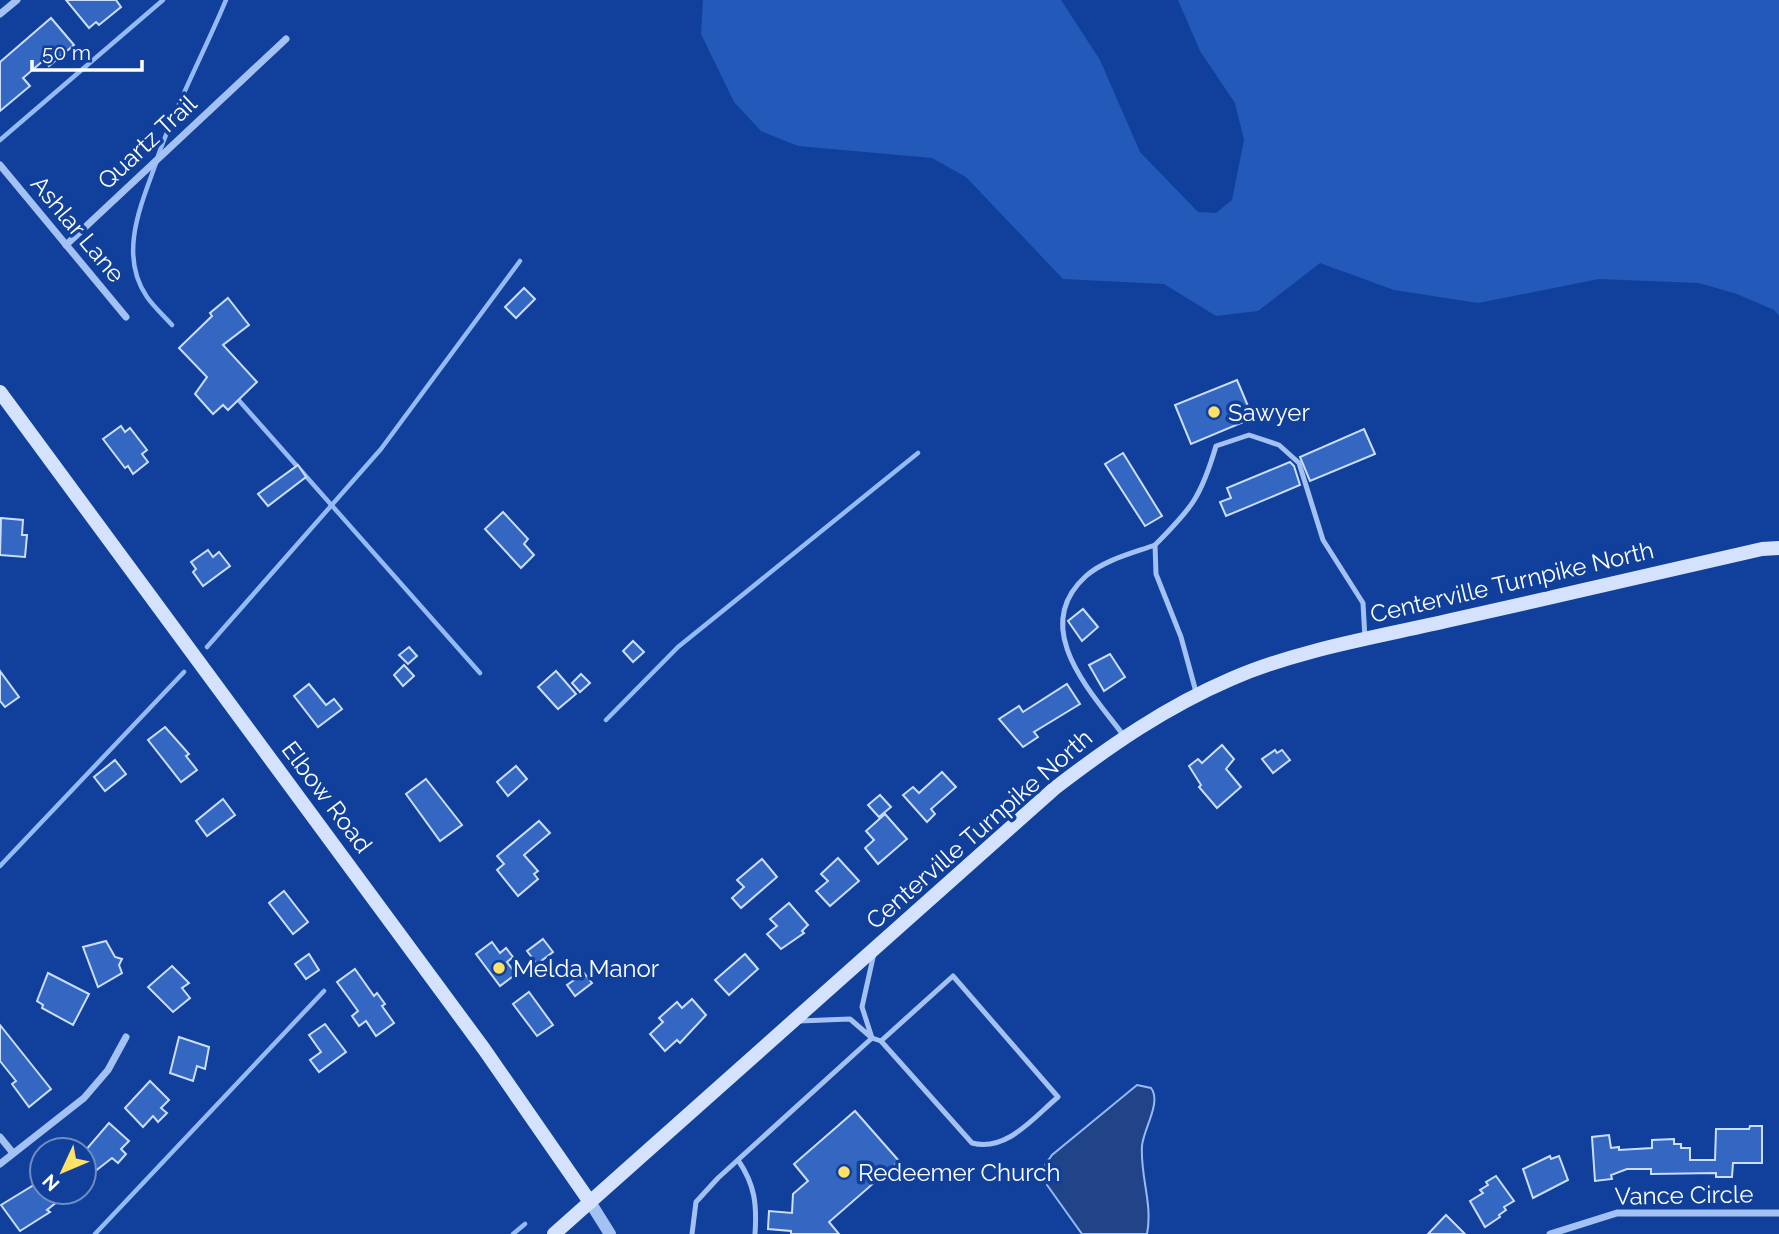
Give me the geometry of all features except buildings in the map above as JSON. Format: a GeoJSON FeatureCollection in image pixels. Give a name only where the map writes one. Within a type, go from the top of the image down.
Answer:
{"type":"FeatureCollection","features":[{"type":"Feature","properties":{"kind":"main road","name":"Elbow Road"},"geometry":{"type":"LineString","coordinates":[[0,392],[484,1049],[590,1202]]}},
{"type":"Feature","properties":{"kind":"main road","name":"Centerville Turnpike North"},"geometry":{"type":"LineString","coordinates":[[1762,549],[1779,540]]}},
{"type":"Feature","properties":{"kind":"main road","name":"Centerville Turnpike North"},"geometry":{"type":"LineString","coordinates":[[554,1234],[1055,788],[1125,736],[1196,695],[1233,678],[1281,662],[1365,639],[1762,549],[1779,548]]}},
{"type":"Feature","properties":{"kind":"street"},"geometry":{"type":"LineString","coordinates":[[0,14],[17,0]]}},
{"type":"Feature","properties":{"kind":"street","name":"Quartz Trail"},"geometry":{"type":"LineString","coordinates":[[66,245],[286,39]]}},
{"type":"Feature","properties":{"kind":"street","name":"Ashlar Lane"},"geometry":{"type":"LineString","coordinates":[[0,165],[126,317]]}},
{"type":"Feature","properties":{"kind":"street"},"geometry":{"type":"LineString","coordinates":[[0,1164],[83,1098],[108,1070],[126,1037]]}},
{"type":"Feature","properties":{"kind":"street"},"geometry":{"type":"LineString","coordinates":[[0,1137],[13,1153]]}},
{"type":"Feature","properties":{"kind":"street","name":"Elbow Road"},"geometry":{"type":"LineString","coordinates":[[590,1202],[610,1234]]}},
{"type":"Feature","properties":{"kind":"street","name":"Vance Circle"},"geometry":{"type":"LineString","coordinates":[[1550,1234],[1593,1218],[1643,1211],[1779,1213]]}},
{"type":"Feature","properties":{"kind":"lane"},"geometry":{"type":"LineString","coordinates":[[1125,736],[1071,661],[1064,646],[1066,608],[1086,577],[1155,545],[1192,508],[1207,477],[1216,446],[1249,435],[1279,445],[1298,463],[1323,540],[1363,603],[1365,639]]}},
{"type":"Feature","properties":{"kind":"lane"},"geometry":{"type":"LineString","coordinates":[[1155,545],[1156,574],[1181,637],[1196,695]]}},
{"type":"Feature","properties":{"kind":"lane"},"geometry":{"type":"LineString","coordinates":[[872,1038],[862,1007],[874,949]]}},
{"type":"Feature","properties":{"kind":"lane"},"geometry":{"type":"LineString","coordinates":[[796,1021],[850,1020],[872,1038],[881,1041],[972,1143],[988,1147],[1008,1139],[1058,1097],[953,976],[881,1041]]}},
{"type":"Feature","properties":{"kind":"lane"},"geometry":{"type":"LineString","coordinates":[[692,1234],[696,1202],[872,1038]]}},
{"type":"Feature","properties":{"kind":"lane"},"geometry":{"type":"LineString","coordinates":[[738,1160],[752,1181],[757,1207],[755,1234]]}},
{"type":"Feature","properties":{"kind":"shaded area"},"geometry":{"type":"Polygon","coordinates":[[[703,0],[1061,0],[1100,60],[1140,152],[1198,212],[1216,213],[1232,200],[1244,140],[1235,103],[1200,51],[1178,0],[1779,0],[1779,316],[1774,310],[1737,294],[1699,283],[1599,279],[1478,303],[1394,290],[1320,263],[1258,311],[1216,316],[1164,284],[1063,279],[966,177],[932,158],[798,146],[761,131],[734,102],[701,34],[703,0]]]}},
{"type":"Feature","properties":{"kind":"shaded area"},"geometry":{"type":"Polygon","coordinates":[[[1137,1085],[1151,1088],[1154,1094],[1153,1108],[1142,1146],[1148,1212],[1147,1234],[1082,1234],[1047,1185],[1045,1165],[1052,1155],[1137,1085]]]}},
{"type":"Feature","properties":{"kind":"waterway"},"geometry":{"type":"LineString","coordinates":[[0,140],[163,0]]}},
{"type":"Feature","properties":{"kind":"waterway"},"geometry":{"type":"LineString","coordinates":[[158,156],[226,0]]}},
{"type":"Feature","properties":{"kind":"waterway"},"geometry":{"type":"LineString","coordinates":[[156,163],[135,230],[134,264],[138,281],[147,297],[172,325]]}},
{"type":"Feature","properties":{"kind":"waterway"},"geometry":{"type":"LineString","coordinates":[[207,647],[381,449],[520,261]]}},
{"type":"Feature","properties":{"kind":"waterway"},"geometry":{"type":"LineString","coordinates":[[235,396],[480,673]]}},
{"type":"Feature","properties":{"kind":"waterway"},"geometry":{"type":"LineString","coordinates":[[606,720],[678,647],[918,453]]}},
{"type":"Feature","properties":{"kind":"waterway"},"geometry":{"type":"LineString","coordinates":[[0,866],[184,672]]}},
{"type":"Feature","properties":{"kind":"waterway"},"geometry":{"type":"LineString","coordinates":[[95,1234],[324,991]]}},
{"type":"Feature","properties":{"kind":"waterway"},"geometry":{"type":"LineString","coordinates":[[513,1234],[525,1224]]}},
{"type":"Feature","properties":{"kind":"place","name":"Sawyer"},"geometry":{"type":"Point","coordinates":[1214,412]}},
{"type":"Feature","properties":{"kind":"place","name":"Melda Manor"},"geometry":{"type":"Point","coordinates":[499,968]}},
{"type":"Feature","properties":{"kind":"place","name":"Redeemer Church"},"geometry":{"type":"Point","coordinates":[844,1172]}}]}
